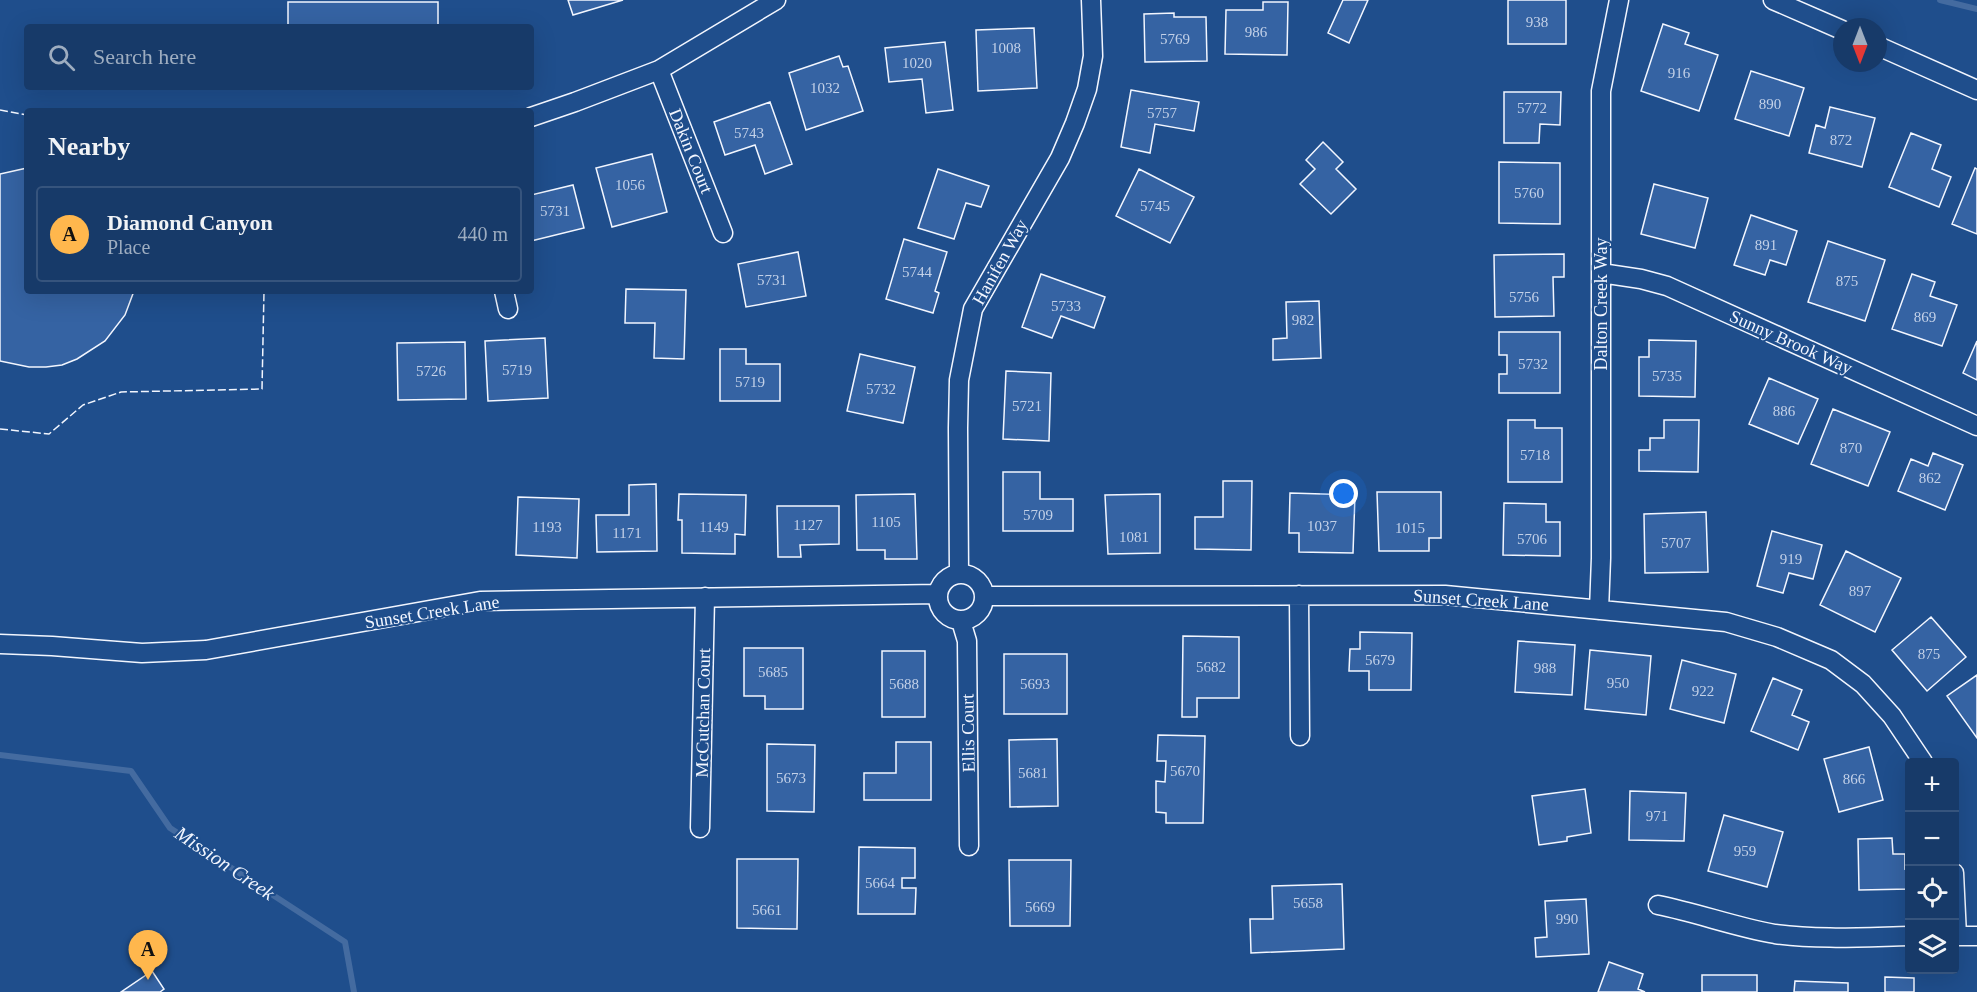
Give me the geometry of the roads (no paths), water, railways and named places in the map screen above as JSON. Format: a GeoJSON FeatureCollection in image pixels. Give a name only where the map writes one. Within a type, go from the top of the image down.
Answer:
{"type":"FeatureCollection","features":[{"type":"Feature","properties":{"kind":"street"},"geometry":{"type":"LineString","coordinates":[[534,116],[659,70],[776,0]]}},
{"type":"Feature","properties":{"kind":"street","name":"Hanifen Way"},"geometry":{"type":"LineString","coordinates":[[959,574],[959,380],[973,309],[1060,158],[1075,123],[1087,89],[1093,56],[1092,0]]}},
{"type":"Feature","properties":{"kind":"street","name":"Dalton Creek Way"},"geometry":{"type":"LineString","coordinates":[[1599,610],[1601,91],[1619,0]]}},
{"type":"Feature","properties":{"kind":"street"},"geometry":{"type":"LineString","coordinates":[[1773,0],[1833,26]]}},
{"type":"Feature","properties":{"kind":"street"},"geometry":{"type":"LineString","coordinates":[[1887,50],[1977,90]]}},
{"type":"Feature","properties":{"kind":"street","name":"Dakin Court"},"geometry":{"type":"LineString","coordinates":[[659,70],[723,232]]}},
{"type":"Feature","properties":{"kind":"street","name":"Sunny Brook Way"},"geometry":{"type":"LineString","coordinates":[[1601,273],[1641,279],[1667,286],[1977,426]]}},
{"type":"Feature","properties":{"kind":"street"},"geometry":{"type":"LineString","coordinates":[[505,294],[508,309]]}},
{"type":"Feature","properties":{"kind":"street"},"geometry":{"type":"LineString","coordinates":[[959,574],[973,578],[979,583],[984,596],[979,612],[961,621],[945,614],[938,602],[941,584],[959,574]]}},
{"type":"Feature","properties":{"kind":"street","name":"Sunset Creek Lane"},"geometry":{"type":"LineString","coordinates":[[0,644],[142,653],[206,650],[480,601],[938,594]]}},
{"type":"Feature","properties":{"kind":"street"},"geometry":{"type":"LineString","coordinates":[[1299,595],[1300,736]]}},
{"type":"Feature","properties":{"kind":"street","name":"Sunset Creek Lane"},"geometry":{"type":"LineString","coordinates":[[984,596],[1445,595],[1726,622],[1777,637],[1831,660],[1863,684],[1892,716],[1920,758]]}},
{"type":"Feature","properties":{"kind":"street","name":"McCutchan Court"},"geometry":{"type":"LineString","coordinates":[[700,828],[705,597]]}},
{"type":"Feature","properties":{"kind":"street","name":"Ellis Court"},"geometry":{"type":"LineString","coordinates":[[961,621],[967,641],[969,846]]}},
{"type":"Feature","properties":{"kind":"street"},"geometry":{"type":"LineString","coordinates":[[1658,905],[1740,927],[1778,934],[1820,937],[1905,936]]}},
{"type":"Feature","properties":{"kind":"street"},"geometry":{"type":"LineString","coordinates":[[1959,936],[1977,936]]}},
{"type":"Feature","properties":{"kind":"waterway"},"geometry":{"type":"LineString","coordinates":[[1940,0],[1977,9]]}},
{"type":"Feature","properties":{"kind":"waterway","name":"Mission Creek"},"geometry":{"type":"LineString","coordinates":[[0,755],[131,771],[170,828],[345,942],[354,992]]}},
{"type":"Feature","properties":{"kind":"place","name":"Diamond Canyon"},"geometry":{"type":"Point","coordinates":[148,980]}}]}
